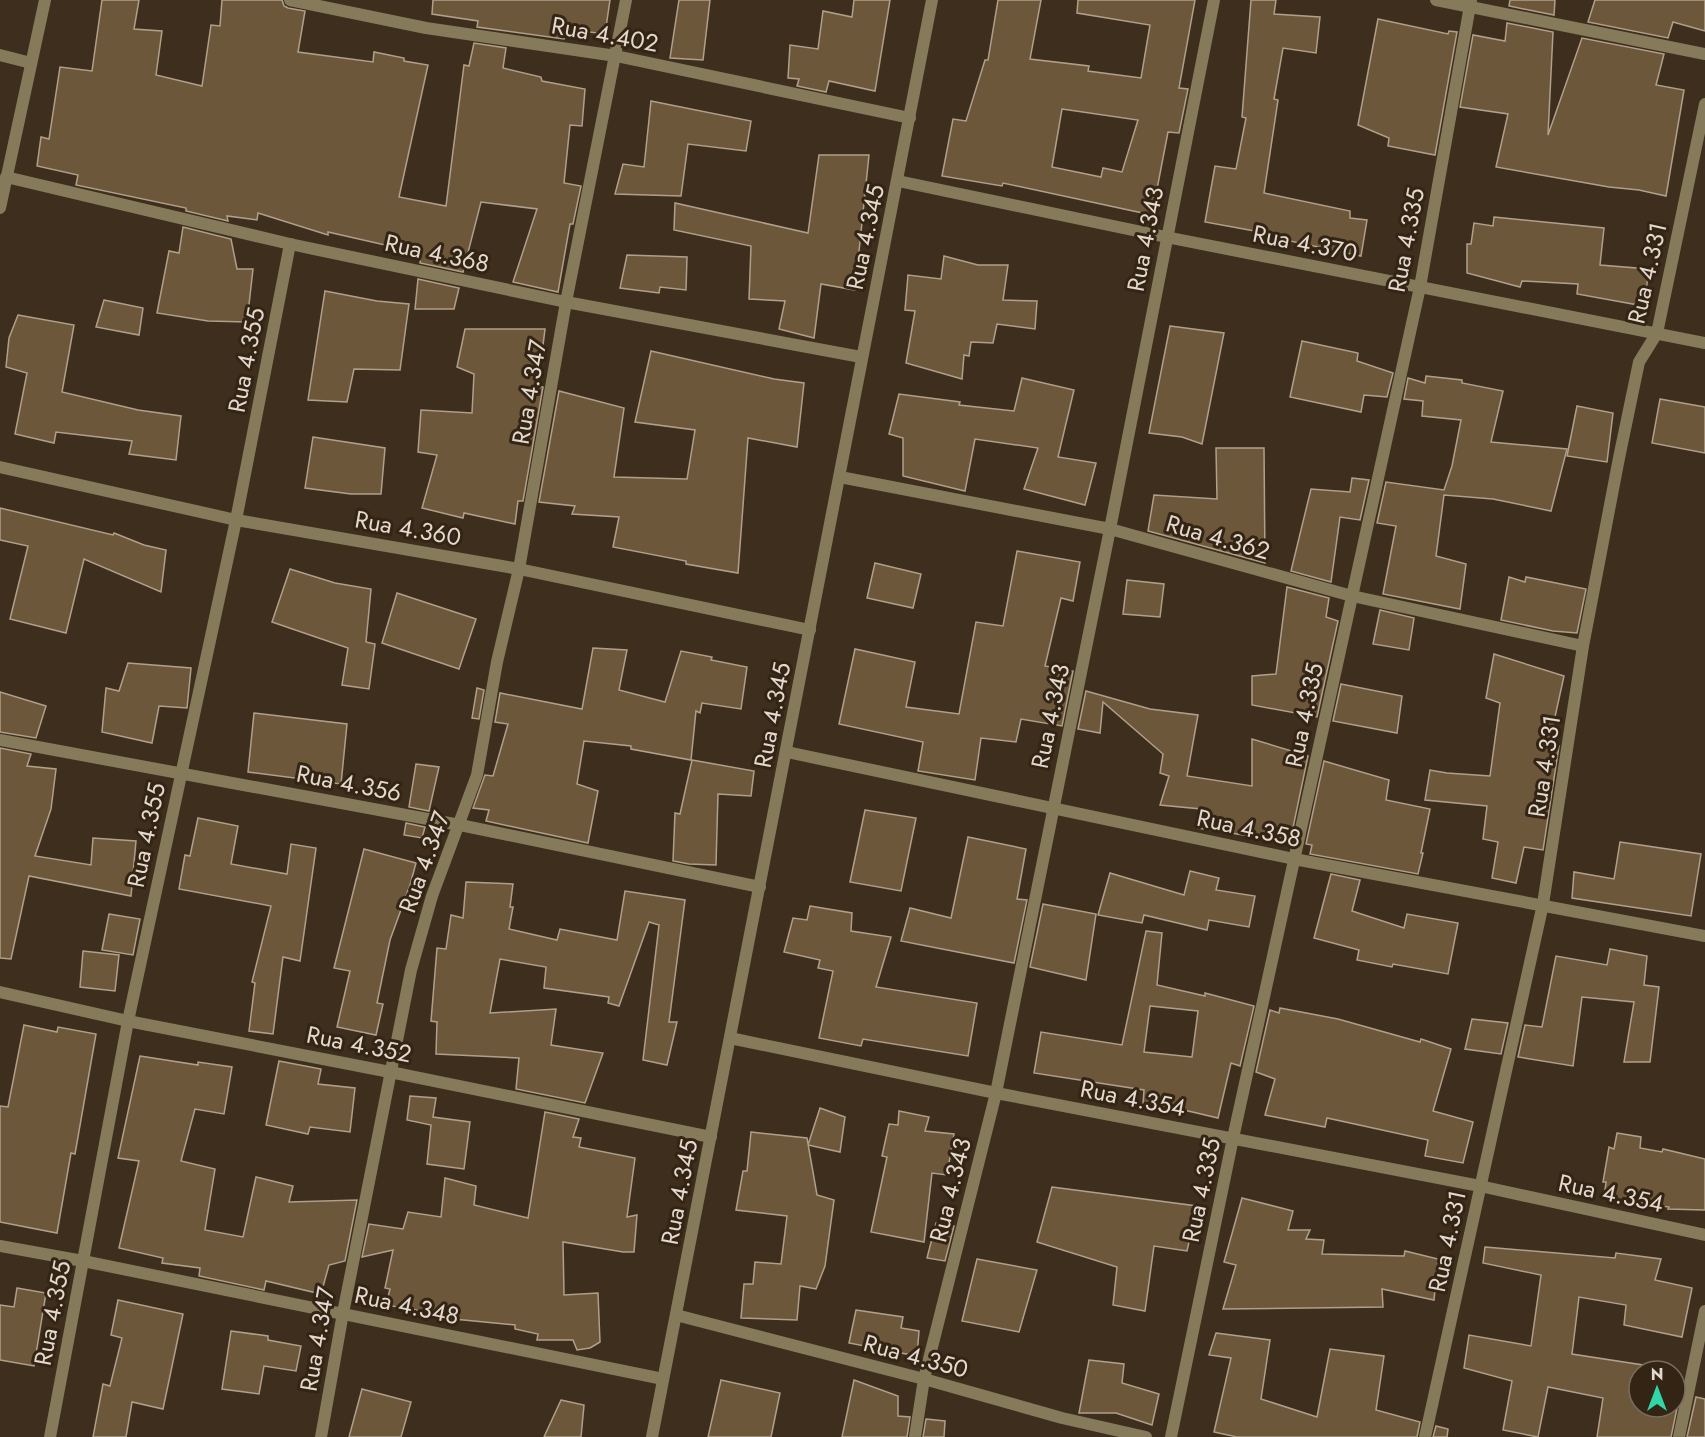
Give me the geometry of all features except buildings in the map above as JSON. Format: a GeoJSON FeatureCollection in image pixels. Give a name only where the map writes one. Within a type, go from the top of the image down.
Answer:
{"type":"FeatureCollection","features":[{"type":"Feature","properties":{"kind":"street"},"geometry":{"type":"LineString","coordinates":[[0,208],[45,0]]}},
{"type":"Feature","properties":{"kind":"street","name":"Rua 4.402"},"geometry":{"type":"LineString","coordinates":[[290,0],[426,28],[616,56],[910,118]]}},
{"type":"Feature","properties":{"kind":"street"},"geometry":{"type":"LineString","coordinates":[[616,56],[626,0]]}},
{"type":"Feature","properties":{"kind":"street","name":"Rua 4.345"},"geometry":{"type":"LineString","coordinates":[[652,1437],[932,0]]}},
{"type":"Feature","properties":{"kind":"street","name":"Rua 4.343"},"geometry":{"type":"LineString","coordinates":[[915,1437],[924,1379],[996,1093],[1214,0]]}},
{"type":"Feature","properties":{"kind":"street"},"geometry":{"type":"LineString","coordinates":[[1436,0],[1471,3],[1705,54]]}},
{"type":"Feature","properties":{"kind":"street","name":"Rua 4.335"},"geometry":{"type":"LineString","coordinates":[[1171,1437],[1233,1138],[1420,287],[1471,3]]}},
{"type":"Feature","properties":{"kind":"street"},"geometry":{"type":"LineString","coordinates":[[0,55],[31,63]]}},
{"type":"Feature","properties":{"kind":"street","name":"Rua 4.347"},"geometry":{"type":"LineString","coordinates":[[321,1437],[390,1071],[414,959],[432,896],[477,775],[497,662],[519,569],[566,302],[616,56]]}},
{"type":"Feature","properties":{"kind":"street","name":"Rua 4.331"},"geometry":{"type":"LineString","coordinates":[[1425,1437],[1544,904],[1583,646],[1639,362],[1657,333],[1705,104]]}},
{"type":"Feature","properties":{"kind":"street","name":"Rua 4.368"},"geometry":{"type":"LineString","coordinates":[[6,177],[290,244],[566,302],[861,357]]}},
{"type":"Feature","properties":{"kind":"street","name":"Rua 4.370"},"geometry":{"type":"LineString","coordinates":[[898,181],[1166,237],[1705,343]]}},
{"type":"Feature","properties":{"kind":"street","name":"Rua 4.355"},"geometry":{"type":"LineString","coordinates":[[50,1437],[128,1022],[236,520],[290,244]]}},
{"type":"Feature","properties":{"kind":"street","name":"Rua 4.360"},"geometry":{"type":"LineString","coordinates":[[0,467],[236,520],[519,569],[810,630]]}},
{"type":"Feature","properties":{"kind":"street","name":"Rua 4.362"},"geometry":{"type":"LineString","coordinates":[[840,477],[1110,529],[1352,596],[1583,646]]}},
{"type":"Feature","properties":{"kind":"street","name":"Rua 4.356"},"geometry":{"type":"LineString","coordinates":[[0,740],[460,825],[760,887]]}},
{"type":"Feature","properties":{"kind":"street","name":"Rua 4.358"},"geometry":{"type":"LineString","coordinates":[[787,752],[1294,859],[1544,904],[1705,936]]}},
{"type":"Feature","properties":{"kind":"street","name":"Rua 4.352"},"geometry":{"type":"LineString","coordinates":[[0,992],[128,1022],[390,1071],[711,1137]]}},
{"type":"Feature","properties":{"kind":"street","name":"Rua 4.354"},"geometry":{"type":"LineString","coordinates":[[730,1038],[996,1093],[1480,1186],[1705,1235]]}},
{"type":"Feature","properties":{"kind":"street","name":"Rua 4.348"},"geometry":{"type":"LineString","coordinates":[[0,1246],[663,1379]]}},
{"type":"Feature","properties":{"kind":"street"},"geometry":{"type":"LineString","coordinates":[[1679,1437],[1705,1311]]}},
{"type":"Feature","properties":{"kind":"street","name":"Rua 4.350"},"geometry":{"type":"LineString","coordinates":[[676,1315],[924,1379],[1062,1418],[1146,1437]]}}]}
